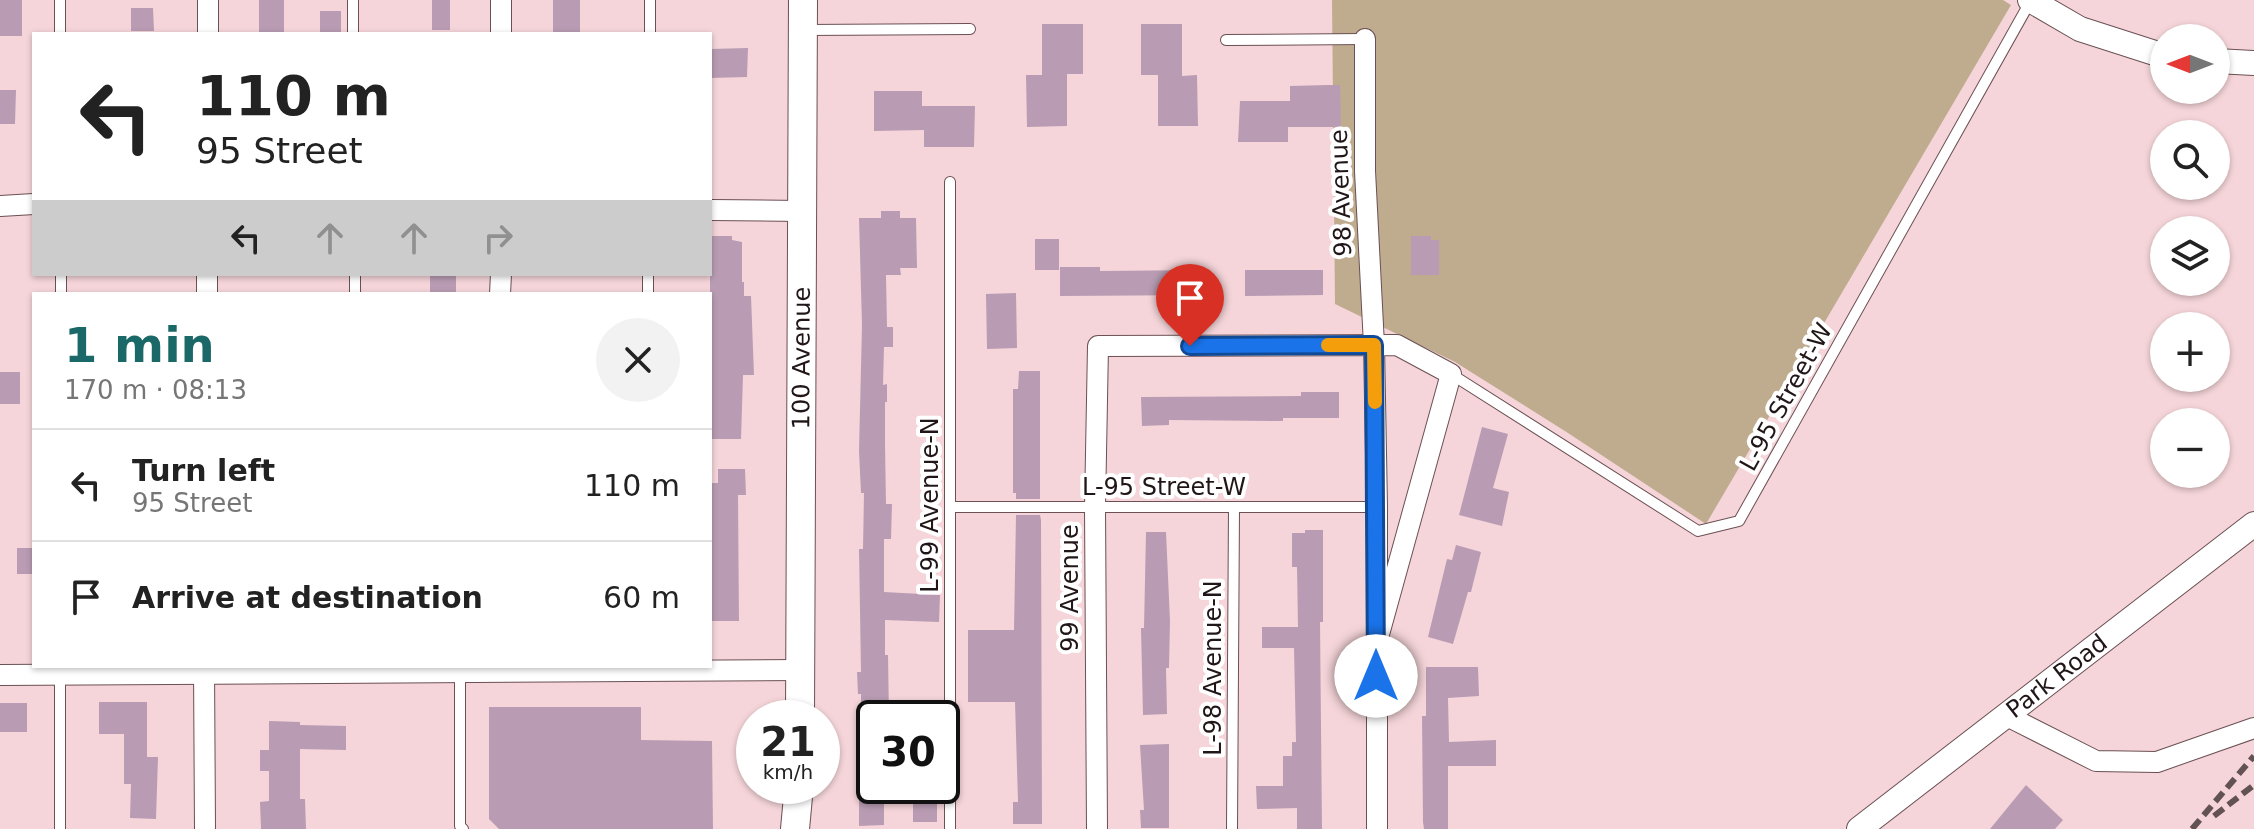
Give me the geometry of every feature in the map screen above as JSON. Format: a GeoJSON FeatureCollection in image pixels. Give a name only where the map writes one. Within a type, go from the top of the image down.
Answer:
{"type":"FeatureCollection","features":[{"type":"Feature","properties":{"kind":"main road","name":"100 Avenue"},"geometry":{"type":"LineString","coordinates":[[800,700],[803,0]]}},
{"type":"Feature","properties":{"kind":"main road"},"geometry":{"type":"LineString","coordinates":[[795,829],[798,804]]}},
{"type":"Feature","properties":{"kind":"main road"},"geometry":{"type":"LineString","coordinates":[[800,804],[804,829]]}},
{"type":"Feature","properties":{"kind":"street"},"geometry":{"type":"LineString","coordinates":[[208,0],[208,32]]}},
{"type":"Feature","properties":{"kind":"street"},"geometry":{"type":"LineString","coordinates":[[501,0],[501,32]]}},
{"type":"Feature","properties":{"kind":"street"},"geometry":{"type":"LineString","coordinates":[[2031,0],[2080,29],[2150,52]]}},
{"type":"Feature","properties":{"kind":"street","name":"98 Avenue"},"geometry":{"type":"LineString","coordinates":[[1365,39],[1365,171],[1374,345],[1377,507],[1377,829]]}},
{"type":"Feature","properties":{"kind":"street"},"geometry":{"type":"LineString","coordinates":[[2230,62],[2254,63]]}},
{"type":"Feature","properties":{"kind":"street"},"geometry":{"type":"LineString","coordinates":[[0,206],[32,204]]}},
{"type":"Feature","properties":{"kind":"street"},"geometry":{"type":"LineString","coordinates":[[712,210],[801,211]]}},
{"type":"Feature","properties":{"kind":"street"},"geometry":{"type":"LineString","coordinates":[[1374,345],[1397,345],[1451,374]]}},
{"type":"Feature","properties":{"kind":"street","name":"99 Avenue"},"geometry":{"type":"LineString","coordinates":[[1097,829],[1095,507],[1098,346],[1374,345]]}},
{"type":"Feature","properties":{"kind":"street","name":"98 Avenue"},"geometry":{"type":"LineString","coordinates":[[1376,645],[1451,374]]}},
{"type":"Feature","properties":{"kind":"street","name":"Park Road"},"geometry":{"type":"LineString","coordinates":[[1859,829],[2254,524]]}},
{"type":"Feature","properties":{"kind":"street"},"geometry":{"type":"LineString","coordinates":[[0,675],[60,670],[355,669],[460,673],[497,669],[800,670]]}},
{"type":"Feature","properties":{"kind":"street"},"geometry":{"type":"LineString","coordinates":[[204,670],[205,829]]}},
{"type":"Feature","properties":{"kind":"street"},"geometry":{"type":"LineString","coordinates":[[2007,716],[2096,761],[2157,762],[2254,728]]}},
{"type":"Feature","properties":{"kind":"lane"},"geometry":{"type":"LineString","coordinates":[[60,0],[60,32]]}},
{"type":"Feature","properties":{"kind":"lane"},"geometry":{"type":"LineString","coordinates":[[353,0],[353,32]]}},
{"type":"Feature","properties":{"kind":"lane"},"geometry":{"type":"LineString","coordinates":[[650,0],[650,32]]}},
{"type":"Feature","properties":{"kind":"lane","name":"L-95 Street-W"},"geometry":{"type":"LineString","coordinates":[[1451,374],[1698,531],[1739,521],[2031,0]]}},
{"type":"Feature","properties":{"kind":"lane"},"geometry":{"type":"LineString","coordinates":[[803,30],[970,29]]}},
{"type":"Feature","properties":{"kind":"lane"},"geometry":{"type":"LineString","coordinates":[[1226,40],[1365,39]]}},
{"type":"Feature","properties":{"kind":"lane","name":"L-99 Avenue-N"},"geometry":{"type":"LineString","coordinates":[[950,182],[950,829]]}},
{"type":"Feature","properties":{"kind":"lane","name":"L-95 Street-W"},"geometry":{"type":"LineString","coordinates":[[950,507],[1377,507]]}},
{"type":"Feature","properties":{"kind":"lane","name":"L-98 Avenue-N"},"geometry":{"type":"LineString","coordinates":[[1232,829],[1234,507]]}},
{"type":"Feature","properties":{"kind":"lane"},"geometry":{"type":"LineString","coordinates":[[60,670],[60,829]]}},
{"type":"Feature","properties":{"kind":"lane"},"geometry":{"type":"LineString","coordinates":[[460,673],[460,826],[463,829]]}},
{"type":"Feature","properties":{"kind":"shaded area"},"geometry":{"type":"Polygon","coordinates":[[[1332,0],[2003,0],[2011,5],[1706,524],[1455,362],[1335,304],[1332,0]]]}},
{"type":"Feature","properties":{"kind":"building"},"geometry":{"type":"Polygon","coordinates":[[[0,0],[22,0],[22,36],[0,36],[0,0]]]}},
{"type":"Feature","properties":{"kind":"building"},"geometry":{"type":"Polygon","coordinates":[[[259,0],[284,0],[284,32],[259,32],[259,0]]]}},
{"type":"Feature","properties":{"kind":"building"},"geometry":{"type":"Polygon","coordinates":[[[432,0],[450,0],[450,30],[432,30],[432,0]]]}},
{"type":"Feature","properties":{"kind":"building"},"geometry":{"type":"Polygon","coordinates":[[[553,0],[580,0],[580,32],[553,32],[553,0]]]}},
{"type":"Feature","properties":{"kind":"building"},"geometry":{"type":"Polygon","coordinates":[[[131,8],[153,8],[154,31],[131,31],[131,8]]]}},
{"type":"Feature","properties":{"kind":"building"},"geometry":{"type":"Polygon","coordinates":[[[320,11],[341,11],[341,32],[320,32],[320,11]]]}},
{"type":"Feature","properties":{"kind":"building"},"geometry":{"type":"Polygon","coordinates":[[[1042,24],[1083,24],[1083,74],[1067,74],[1067,126],[1027,127],[1026,75],[1042,75],[1042,24]]]}},
{"type":"Feature","properties":{"kind":"building"},"geometry":{"type":"Polygon","coordinates":[[[1141,24],[1182,24],[1182,76],[1197,75],[1198,126],[1158,126],[1158,75],[1141,75],[1141,24]]]}},
{"type":"Feature","properties":{"kind":"building"},"geometry":{"type":"Polygon","coordinates":[[[748,48],[747,77],[712,78],[712,49],[748,48]]]}},
{"type":"Feature","properties":{"kind":"building"},"geometry":{"type":"Polygon","coordinates":[[[1340,85],[1341,127],[1288,127],[1288,142],[1238,142],[1240,101],[1290,101],[1290,86],[1340,85]]]}},
{"type":"Feature","properties":{"kind":"building"},"geometry":{"type":"Polygon","coordinates":[[[0,90],[16,90],[15,124],[0,124],[0,90]]]}},
{"type":"Feature","properties":{"kind":"building"},"geometry":{"type":"Polygon","coordinates":[[[874,91],[922,91],[922,106],[975,106],[974,147],[924,147],[924,130],[874,131],[874,91]]]}},
{"type":"Feature","properties":{"kind":"building"},"geometry":{"type":"Polygon","coordinates":[[[881,211],[900,211],[900,218],[916,218],[917,268],[900,268],[901,275],[886,275],[887,327],[893,327],[893,347],[884,347],[883,385],[887,384],[886,504],[892,504],[891,539],[884,539],[884,592],[940,595],[939,622],[885,620],[889,700],[861,700],[857,672],[861,672],[859,549],[863,549],[864,493],[861,493],[859,451],[862,325],[859,218],[881,218],[881,211]]]}},
{"type":"Feature","properties":{"kind":"building"},"geometry":{"type":"Polygon","coordinates":[[[712,236],[732,236],[732,240],[742,242],[744,296],[751,296],[754,375],[743,375],[741,439],[712,439],[712,236]]]}},
{"type":"Feature","properties":{"kind":"building"},"geometry":{"type":"Polygon","coordinates":[[[1411,236],[1431,236],[1431,240],[1439,240],[1439,275],[1411,275],[1411,236]]]}},
{"type":"Feature","properties":{"kind":"building"},"geometry":{"type":"Polygon","coordinates":[[[1035,239],[1059,239],[1059,270],[1035,270],[1035,239]]]}},
{"type":"Feature","properties":{"kind":"building"},"geometry":{"type":"Polygon","coordinates":[[[1060,267],[1100,267],[1100,271],[1207,270],[1208,295],[1060,296],[1060,267]]]}},
{"type":"Feature","properties":{"kind":"building"},"geometry":{"type":"Polygon","coordinates":[[[1245,270],[1323,270],[1323,295],[1245,296],[1245,270]]]}},
{"type":"Feature","properties":{"kind":"building"},"geometry":{"type":"Polygon","coordinates":[[[430,276],[456,276],[456,292],[430,292],[430,276]]]}},
{"type":"Feature","properties":{"kind":"building"},"geometry":{"type":"Polygon","coordinates":[[[1016,293],[1017,348],[987,349],[986,294],[1016,293]]]}},
{"type":"Feature","properties":{"kind":"building"},"geometry":{"type":"Polygon","coordinates":[[[1019,371],[1040,371],[1040,499],[1016,499],[1016,493],[1013,493],[1013,389],[1018,389],[1019,371]]]}},
{"type":"Feature","properties":{"kind":"building"},"geometry":{"type":"Polygon","coordinates":[[[0,372],[20,372],[20,404],[0,404],[0,372]]]}},
{"type":"Feature","properties":{"kind":"building"},"geometry":{"type":"Polygon","coordinates":[[[1301,392],[1339,392],[1339,418],[1169,420],[1169,425],[1142,426],[1141,397],[1301,396],[1301,392]]]}},
{"type":"Feature","properties":{"kind":"building"},"geometry":{"type":"Polygon","coordinates":[[[1482,427],[1508,434],[1493,488],[1509,492],[1502,526],[1459,515],[1482,427]]]}},
{"type":"Feature","properties":{"kind":"building"},"geometry":{"type":"Polygon","coordinates":[[[718,469],[745,469],[746,495],[738,495],[739,621],[712,621],[712,483],[718,483],[718,469]]]}},
{"type":"Feature","properties":{"kind":"building"},"geometry":{"type":"Polygon","coordinates":[[[1016,515],[1040,515],[1041,520],[1042,824],[1013,824],[1013,802],[1018,802],[1015,702],[968,702],[968,630],[1014,630],[1016,515]]]}},
{"type":"Feature","properties":{"kind":"building"},"geometry":{"type":"Polygon","coordinates":[[[1305,530],[1323,530],[1323,622],[1320,622],[1322,829],[1297,829],[1297,808],[1257,809],[1256,786],[1283,786],[1283,756],[1292,756],[1292,742],[1296,742],[1294,648],[1262,648],[1262,627],[1298,627],[1297,567],[1292,567],[1292,533],[1305,533],[1305,530]]]}},
{"type":"Feature","properties":{"kind":"building"},"geometry":{"type":"Polygon","coordinates":[[[1146,532],[1166,532],[1170,621],[1169,668],[1166,668],[1167,714],[1143,715],[1141,628],[1144,628],[1146,532]]]}},
{"type":"Feature","properties":{"kind":"building"},"geometry":{"type":"Polygon","coordinates":[[[1456,545],[1481,552],[1453,644],[1428,637],[1447,559],[1452,560],[1456,545]]]}},
{"type":"Feature","properties":{"kind":"building"},"geometry":{"type":"Polygon","coordinates":[[[17,548],[32,548],[32,574],[17,574],[17,548]]]}},
{"type":"Feature","properties":{"kind":"building"},"geometry":{"type":"Polygon","coordinates":[[[1426,667],[1478,667],[1479,696],[1448,698],[1449,742],[1496,740],[1496,766],[1448,766],[1448,829],[1424,829],[1423,822],[1422,716],[1426,716],[1426,667]]]}},
{"type":"Feature","properties":{"kind":"building"},"geometry":{"type":"Polygon","coordinates":[[[99,702],[147,702],[147,757],[158,757],[156,819],[130,818],[131,784],[124,784],[124,734],[99,734],[99,702]]]}},
{"type":"Feature","properties":{"kind":"building"},"geometry":{"type":"Polygon","coordinates":[[[0,703],[27,703],[27,732],[0,732],[0,703]]]}},
{"type":"Feature","properties":{"kind":"building"},"geometry":{"type":"Polygon","coordinates":[[[489,707],[641,707],[641,740],[712,741],[713,829],[499,829],[489,819],[489,707]]]}},
{"type":"Feature","properties":{"kind":"building"},"geometry":{"type":"Polygon","coordinates":[[[269,721],[346,726],[346,750],[300,749],[300,799],[305,799],[306,829],[261,829],[260,802],[269,801],[269,771],[260,771],[260,750],[269,750],[269,721]]]}},
{"type":"Feature","properties":{"kind":"building"},"geometry":{"type":"Polygon","coordinates":[[[1169,744],[1169,828],[1141,828],[1140,810],[1144,810],[1140,745],[1169,744]]]}},
{"type":"Feature","properties":{"kind":"building"},"geometry":{"type":"Polygon","coordinates":[[[2026,785],[2063,820],[2055,829],[1990,829],[2026,785]]]}},
{"type":"Feature","properties":{"kind":"building"},"geometry":{"type":"Polygon","coordinates":[[[859,804],[884,804],[884,825],[859,826],[859,804]]]}},
{"type":"Feature","properties":{"kind":"building"},"geometry":{"type":"Polygon","coordinates":[[[913,804],[937,804],[937,822],[913,822],[913,804]]]}},
{"type":"Feature","properties":{"kind":"railway"},"geometry":{"type":"LineString","coordinates":[[2192,829],[2254,756]]}},
{"type":"Feature","properties":{"kind":"railway"},"geometry":{"type":"LineString","coordinates":[[2214,816],[2254,785]]}},
{"type":"Feature","properties":{"kind":"slow traffic"},"geometry":{"type":"LineString","coordinates":[[1328,345],[1374,345],[1375,402]]}},
{"type":"Feature","properties":{"kind":"route"},"geometry":{"type":"LineString","coordinates":[[1190,346],[1374,345],[1376,676]]}}]}
